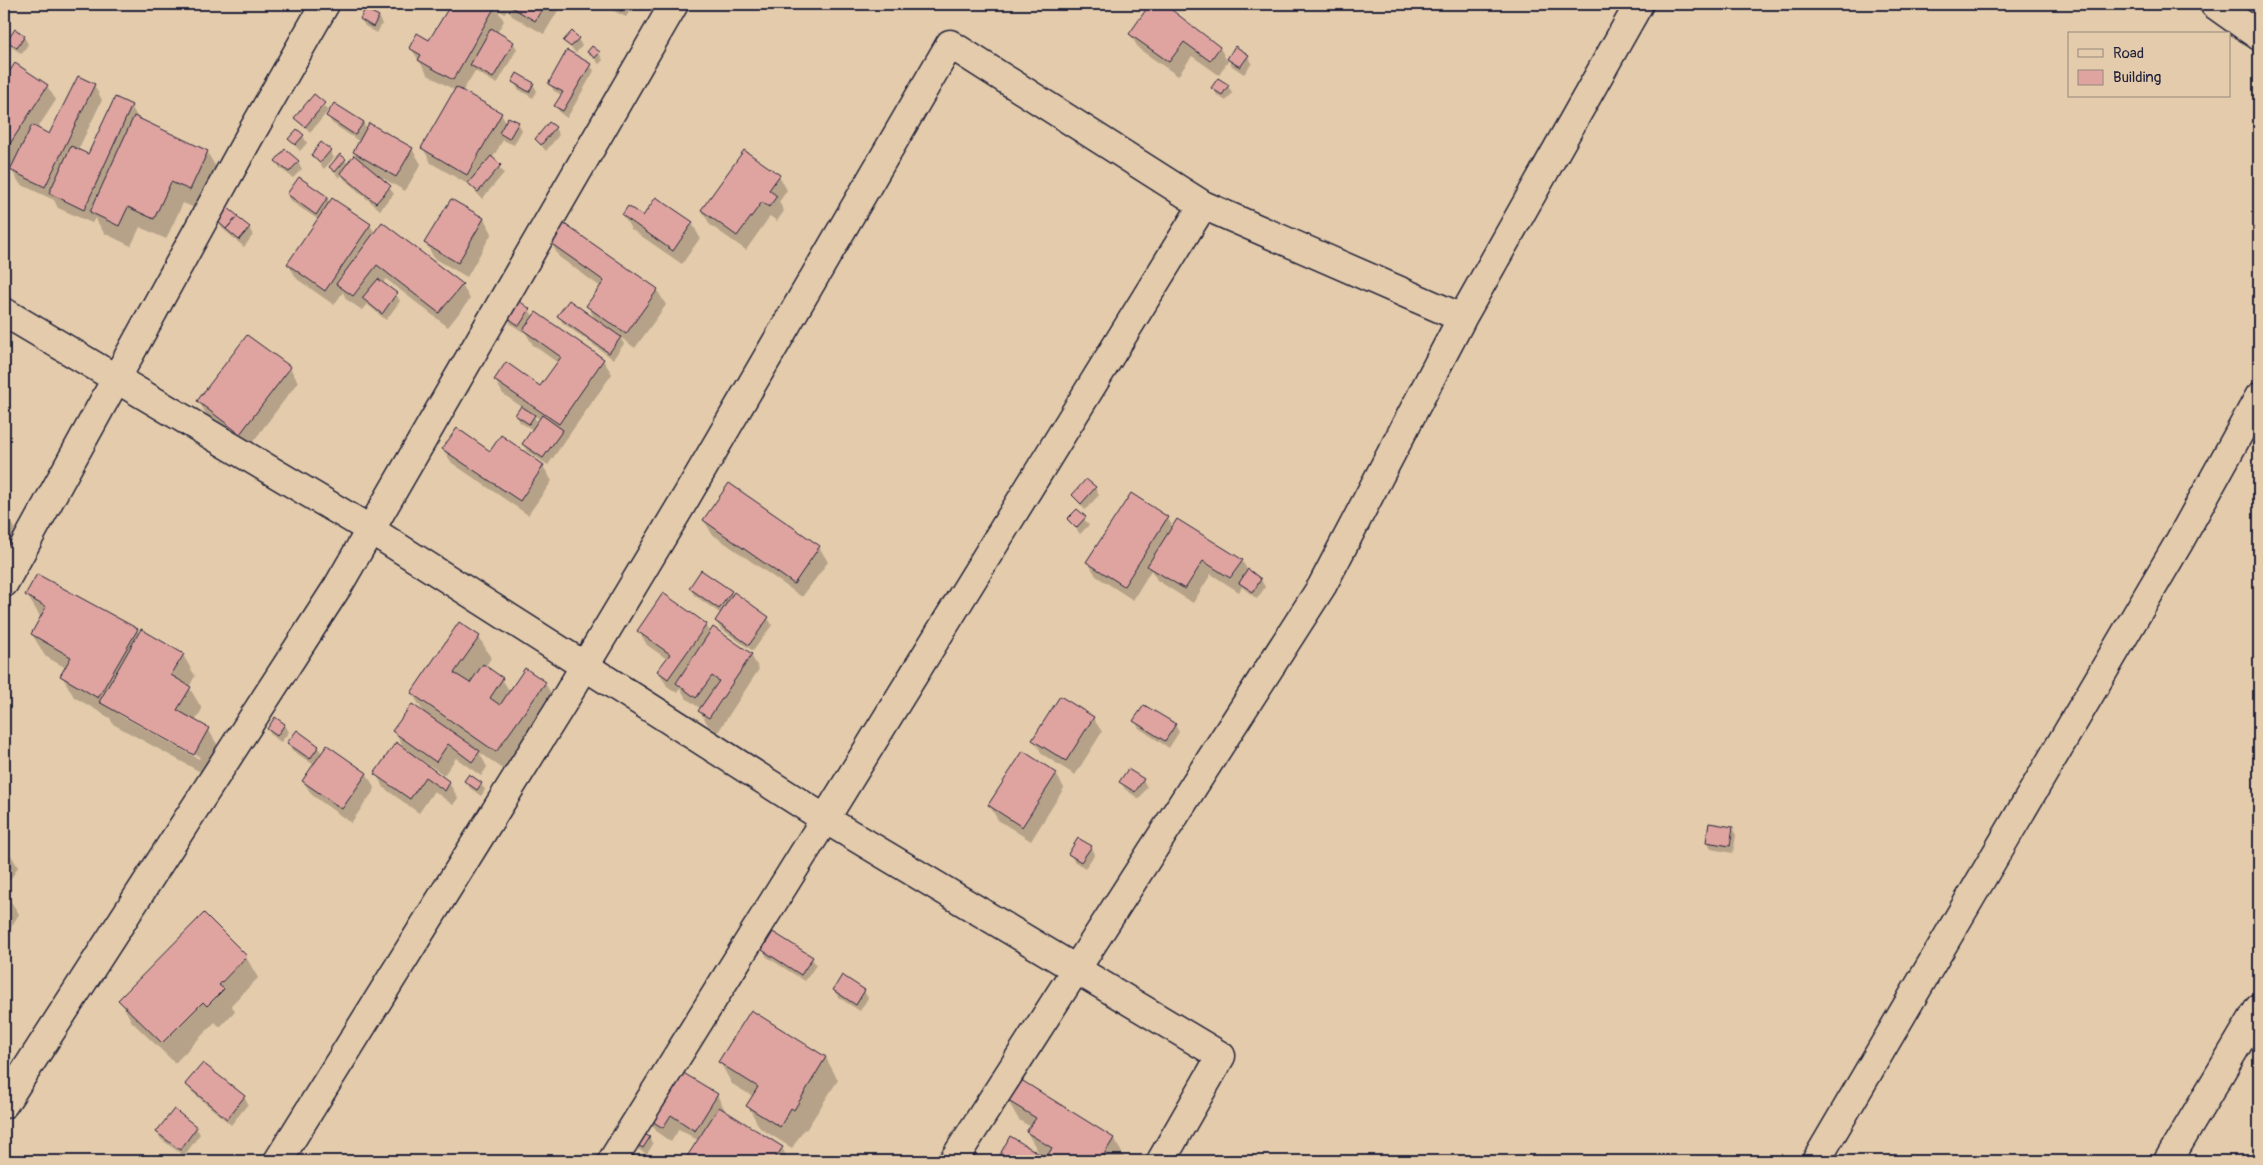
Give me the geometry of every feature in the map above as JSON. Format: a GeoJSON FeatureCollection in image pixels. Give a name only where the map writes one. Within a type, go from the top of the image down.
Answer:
{"type":"FeatureCollection","features":[{"type":"Feature","properties":{"kind":"street"},"geometry":{"type":"LineString","coordinates":[[4,583],[248,139],[325,4]]}},
{"type":"Feature","properties":{"kind":"street"},"geometry":{"type":"LineString","coordinates":[[4,1104],[338,586],[674,4]]}},
{"type":"Feature","properties":{"kind":"street"},"geometry":{"type":"LineString","coordinates":[[953,1161],[1322,586],[1462,318],[1639,4]]}},
{"type":"Feature","properties":{"kind":"street"},"geometry":{"type":"LineString","coordinates":[[2214,4],[2259,36]]}},
{"type":"Feature","properties":{"kind":"street"},"geometry":{"type":"LineString","coordinates":[[278,1161],[685,500],[950,44],[1203,205],[1462,318]]}},
{"type":"Feature","properties":{"kind":"street"},"geometry":{"type":"LineString","coordinates":[[612,1161],[1203,205]]}},
{"type":"Feature","properties":{"kind":"street"},"geometry":{"type":"LineString","coordinates":[[4,312],[371,530],[825,819],[1077,968],[1221,1056],[1161,1161]]}},
{"type":"Feature","properties":{"kind":"street"},"geometry":{"type":"LineString","coordinates":[[1816,1161],[2173,553],[2259,397]]}},
{"type":"Feature","properties":{"kind":"street"},"geometry":{"type":"LineString","coordinates":[[2168,1161],[2259,1008]]}},
{"type":"Feature","properties":{"kind":"building"},"geometry":{"type":"Polygon","coordinates":[[[451,4],[496,5],[453,80],[418,60],[421,55],[409,48],[417,33],[429,40],[451,4]]]}},
{"type":"Feature","properties":{"kind":"building"},"geometry":{"type":"Polygon","coordinates":[[[506,4],[545,4],[535,21],[506,4]]]}},
{"type":"Feature","properties":{"kind":"building"},"geometry":{"type":"Polygon","coordinates":[[[609,4],[626,4],[622,11],[609,4]]]}},
{"type":"Feature","properties":{"kind":"building"},"geometry":{"type":"Polygon","coordinates":[[[1150,4],[1164,4],[1220,47],[1210,61],[1184,42],[1169,62],[1129,34],[1150,4]]]}},
{"type":"Feature","properties":{"kind":"building"},"geometry":{"type":"Polygon","coordinates":[[[365,9],[379,16],[373,27],[360,19],[365,9]]]}},
{"type":"Feature","properties":{"kind":"building"},"geometry":{"type":"Polygon","coordinates":[[[491,28],[514,42],[493,78],[470,65],[491,28]]]}},
{"type":"Feature","properties":{"kind":"building"},"geometry":{"type":"Polygon","coordinates":[[[15,29],[25,36],[17,48],[7,41],[15,29]]]}},
{"type":"Feature","properties":{"kind":"building"},"geometry":{"type":"Polygon","coordinates":[[[572,31],[579,38],[571,47],[563,41],[572,31]]]}},
{"type":"Feature","properties":{"kind":"building"},"geometry":{"type":"Polygon","coordinates":[[[592,46],[600,52],[595,58],[587,52],[592,46]]]}},
{"type":"Feature","properties":{"kind":"building"},"geometry":{"type":"Polygon","coordinates":[[[1235,46],[1249,55],[1240,67],[1227,59],[1235,46]]]}},
{"type":"Feature","properties":{"kind":"building"},"geometry":{"type":"Polygon","coordinates":[[[567,50],[591,64],[563,111],[554,106],[563,92],[548,84],[567,50]]]}},
{"type":"Feature","properties":{"kind":"building"},"geometry":{"type":"Polygon","coordinates":[[[15,63],[48,85],[4,153],[4,80],[15,63]]]}},
{"type":"Feature","properties":{"kind":"building"},"geometry":{"type":"Polygon","coordinates":[[[517,73],[534,83],[529,92],[512,82],[517,73]]]}},
{"type":"Feature","properties":{"kind":"building"},"geometry":{"type":"Polygon","coordinates":[[[78,76],[95,84],[45,187],[10,170],[32,125],[49,134],[78,76]]]}},
{"type":"Feature","properties":{"kind":"building"},"geometry":{"type":"Polygon","coordinates":[[[1218,78],[1229,85],[1222,95],[1211,88],[1218,78]]]}},
{"type":"Feature","properties":{"kind":"building"},"geometry":{"type":"Polygon","coordinates":[[[456,87],[502,113],[467,175],[421,148],[456,87]]]}},
{"type":"Feature","properties":{"kind":"building"},"geometry":{"type":"Polygon","coordinates":[[[314,94],[325,103],[305,127],[294,118],[314,94]]]}},
{"type":"Feature","properties":{"kind":"building"},"geometry":{"type":"Polygon","coordinates":[[[115,97],[132,105],[84,210],[49,193],[71,146],[88,154],[115,97]]]}},
{"type":"Feature","properties":{"kind":"building"},"geometry":{"type":"Polygon","coordinates":[[[334,103],[364,122],[355,135],[326,116],[334,103]]]}},
{"type":"Feature","properties":{"kind":"building"},"geometry":{"type":"Polygon","coordinates":[[[134,116],[208,151],[190,190],[171,182],[154,219],[128,207],[119,226],[90,212],[134,116]]]}},
{"type":"Feature","properties":{"kind":"building"},"geometry":{"type":"Polygon","coordinates":[[[508,117],[519,122],[509,139],[499,133],[508,117]]]}},
{"type":"Feature","properties":{"kind":"building"},"geometry":{"type":"Polygon","coordinates":[[[549,122],[556,127],[541,145],[535,139],[549,122]]]}},
{"type":"Feature","properties":{"kind":"building"},"geometry":{"type":"Polygon","coordinates":[[[369,123],[413,148],[396,177],[353,152],[369,123]]]}},
{"type":"Feature","properties":{"kind":"building"},"geometry":{"type":"Polygon","coordinates":[[[297,129],[304,135],[295,145],[288,139],[297,129]]]}},
{"type":"Feature","properties":{"kind":"building"},"geometry":{"type":"Polygon","coordinates":[[[321,142],[331,150],[320,163],[311,155],[321,142]]]}},
{"type":"Feature","properties":{"kind":"building"},"geometry":{"type":"Polygon","coordinates":[[[285,149],[299,161],[289,172],[275,161],[285,149]]]}},
{"type":"Feature","properties":{"kind":"building"},"geometry":{"type":"Polygon","coordinates":[[[744,150],[780,175],[769,190],[777,196],[769,207],[762,202],[737,236],[701,210],[744,150]]]}},
{"type":"Feature","properties":{"kind":"building"},"geometry":{"type":"Polygon","coordinates":[[[340,154],[346,159],[335,172],[329,167],[340,154]]]}},
{"type":"Feature","properties":{"kind":"building"},"geometry":{"type":"Polygon","coordinates":[[[354,155],[391,186],[376,203],[340,173],[354,155]]]}},
{"type":"Feature","properties":{"kind":"building"},"geometry":{"type":"Polygon","coordinates":[[[491,156],[501,165],[478,192],[468,183],[491,156]]]}},
{"type":"Feature","properties":{"kind":"building"},"geometry":{"type":"Polygon","coordinates":[[[299,177],[328,197],[316,215],[287,194],[299,177]]]}},
{"type":"Feature","properties":{"kind":"building"},"geometry":{"type":"Polygon","coordinates":[[[656,197],[693,222],[673,251],[622,215],[628,206],[643,216],[656,197]]]}},
{"type":"Feature","properties":{"kind":"building"},"geometry":{"type":"Polygon","coordinates":[[[332,198],[371,224],[325,291],[287,264],[332,198]]]}},
{"type":"Feature","properties":{"kind":"building"},"geometry":{"type":"Polygon","coordinates":[[[451,199],[484,218],[458,263],[424,243],[451,199]]]}},
{"type":"Feature","properties":{"kind":"building"},"geometry":{"type":"Polygon","coordinates":[[[228,208],[238,216],[226,229],[217,221],[228,208]]]}},
{"type":"Feature","properties":{"kind":"building"},"geometry":{"type":"Polygon","coordinates":[[[237,217],[250,227],[239,240],[226,229],[237,217]]]}},
{"type":"Feature","properties":{"kind":"building"},"geometry":{"type":"Polygon","coordinates":[[[382,222],[463,284],[439,313],[377,265],[353,296],[336,284],[382,222]]]}},
{"type":"Feature","properties":{"kind":"building"},"geometry":{"type":"Polygon","coordinates":[[[563,223],[658,289],[626,334],[586,306],[604,281],[549,242],[563,223]]]}},
{"type":"Feature","properties":{"kind":"building"},"geometry":{"type":"Polygon","coordinates":[[[378,279],[397,293],[382,314],[362,298],[378,279]]]}},
{"type":"Feature","properties":{"kind":"building"},"geometry":{"type":"Polygon","coordinates":[[[518,300],[530,309],[519,326],[506,316],[518,300]]]}},
{"type":"Feature","properties":{"kind":"building"},"geometry":{"type":"Polygon","coordinates":[[[569,300],[621,337],[609,353],[557,316],[569,300]]]}},
{"type":"Feature","properties":{"kind":"building"},"geometry":{"type":"Polygon","coordinates":[[[536,312],[604,359],[559,424],[494,380],[506,362],[540,386],[561,357],[523,330],[536,312]]]}},
{"type":"Feature","properties":{"kind":"building"},"geometry":{"type":"Polygon","coordinates":[[[247,335],[291,367],[240,434],[197,401],[247,335]]]}},
{"type":"Feature","properties":{"kind":"building"},"geometry":{"type":"Polygon","coordinates":[[[521,406],[535,415],[529,424],[515,415],[521,406]]]}},
{"type":"Feature","properties":{"kind":"building"},"geometry":{"type":"Polygon","coordinates":[[[542,415],[563,430],[543,458],[522,444],[542,415]]]}},
{"type":"Feature","properties":{"kind":"building"},"geometry":{"type":"Polygon","coordinates":[[[457,428],[490,451],[501,435],[544,465],[520,501],[442,449],[457,428]]]}},
{"type":"Feature","properties":{"kind":"building"},"geometry":{"type":"Polygon","coordinates":[[[1086,479],[1096,487],[1081,504],[1072,495],[1086,479]]]}},
{"type":"Feature","properties":{"kind":"building"},"geometry":{"type":"Polygon","coordinates":[[[729,483],[820,546],[794,584],[703,520],[729,483]]]}},
{"type":"Feature","properties":{"kind":"building"},"geometry":{"type":"Polygon","coordinates":[[[1131,493],[1168,517],[1124,586],[1086,562],[1131,493]]]}},
{"type":"Feature","properties":{"kind":"building"},"geometry":{"type":"Polygon","coordinates":[[[1077,509],[1086,517],[1076,528],[1067,519],[1077,509]]]}},
{"type":"Feature","properties":{"kind":"building"},"geometry":{"type":"Polygon","coordinates":[[[1177,519],[1243,560],[1230,578],[1203,561],[1185,589],[1147,566],[1177,519]]]}},
{"type":"Feature","properties":{"kind":"building"},"geometry":{"type":"Polygon","coordinates":[[[1248,569],[1261,579],[1253,592],[1239,583],[1248,569]]]}},
{"type":"Feature","properties":{"kind":"building"},"geometry":{"type":"Polygon","coordinates":[[[701,570],[732,591],[719,609],[689,588],[701,570]]]}},
{"type":"Feature","properties":{"kind":"building"},"geometry":{"type":"Polygon","coordinates":[[[37,574],[138,629],[98,698],[60,676],[71,657],[31,634],[46,607],[25,595],[37,574]]]}},
{"type":"Feature","properties":{"kind":"building"},"geometry":{"type":"Polygon","coordinates":[[[734,592],[769,617],[749,645],[715,621],[734,592]]]}},
{"type":"Feature","properties":{"kind":"building"},"geometry":{"type":"Polygon","coordinates":[[[663,593],[707,624],[668,679],[657,671],[670,654],[637,631],[663,593]]]}},
{"type":"Feature","properties":{"kind":"building"},"geometry":{"type":"Polygon","coordinates":[[[459,622],[480,636],[454,673],[470,683],[483,664],[503,678],[490,698],[500,705],[525,668],[546,682],[496,752],[411,693],[459,622]]]}},
{"type":"Feature","properties":{"kind":"building"},"geometry":{"type":"Polygon","coordinates":[[[713,627],[752,654],[709,718],[698,711],[719,681],[712,676],[696,698],[676,683],[713,627]]]}},
{"type":"Feature","properties":{"kind":"building"},"geometry":{"type":"Polygon","coordinates":[[[141,629],[184,654],[171,675],[191,687],[177,710],[209,728],[194,755],[99,702],[141,629]]]}},
{"type":"Feature","properties":{"kind":"building"},"geometry":{"type":"Polygon","coordinates":[[[1060,696],[1094,717],[1066,761],[1032,740],[1060,696]]]}},
{"type":"Feature","properties":{"kind":"building"},"geometry":{"type":"Polygon","coordinates":[[[412,704],[480,751],[472,762],[448,744],[436,762],[392,731],[412,704]]]}},
{"type":"Feature","properties":{"kind":"building"},"geometry":{"type":"Polygon","coordinates":[[[1144,705],[1176,724],[1165,741],[1133,721],[1144,705]]]}},
{"type":"Feature","properties":{"kind":"building"},"geometry":{"type":"Polygon","coordinates":[[[275,717],[285,724],[277,736],[267,729],[275,717]]]}},
{"type":"Feature","properties":{"kind":"building"},"geometry":{"type":"Polygon","coordinates":[[[297,730],[319,746],[310,759],[287,743],[297,730]]]}},
{"type":"Feature","properties":{"kind":"building"},"geometry":{"type":"Polygon","coordinates":[[[396,742],[450,782],[445,791],[425,777],[410,799],[374,774],[396,742]]]}},
{"type":"Feature","properties":{"kind":"building"},"geometry":{"type":"Polygon","coordinates":[[[327,745],[367,773],[342,809],[302,781],[327,745]]]}},
{"type":"Feature","properties":{"kind":"building"},"geometry":{"type":"Polygon","coordinates":[[[1023,751],[1057,773],[1022,827],[988,805],[1023,751]]]}},
{"type":"Feature","properties":{"kind":"building"},"geometry":{"type":"Polygon","coordinates":[[[1128,769],[1144,779],[1135,792],[1119,782],[1128,769]]]}},
{"type":"Feature","properties":{"kind":"building"},"geometry":{"type":"Polygon","coordinates":[[[469,774],[482,783],[477,790],[464,781],[469,774]]]}},
{"type":"Feature","properties":{"kind":"building"},"geometry":{"type":"Polygon","coordinates":[[[1709,823],[1733,827],[1730,846],[1706,842],[1709,823]]]}},
{"type":"Feature","properties":{"kind":"building"},"geometry":{"type":"Polygon","coordinates":[[[1078,838],[1092,846],[1081,862],[1068,854],[1078,838]]]}},
{"type":"Feature","properties":{"kind":"building"},"geometry":{"type":"Polygon","coordinates":[[[204,913],[247,956],[219,985],[224,989],[207,1006],[203,1002],[162,1043],[118,1000],[204,913]]]}},
{"type":"Feature","properties":{"kind":"building"},"geometry":{"type":"Polygon","coordinates":[[[773,932],[813,957],[801,975],[762,950],[773,932]]]}},
{"type":"Feature","properties":{"kind":"building"},"geometry":{"type":"Polygon","coordinates":[[[842,975],[865,990],[856,1005],[833,990],[842,975]]]}},
{"type":"Feature","properties":{"kind":"building"},"geometry":{"type":"Polygon","coordinates":[[[751,1010],[826,1057],[794,1110],[791,1108],[780,1127],[746,1106],[758,1087],[718,1062],[751,1010]]]}},
{"type":"Feature","properties":{"kind":"building"},"geometry":{"type":"Polygon","coordinates":[[[203,1063],[245,1096],[227,1119],[185,1084],[203,1063]]]}},
{"type":"Feature","properties":{"kind":"building"},"geometry":{"type":"Polygon","coordinates":[[[677,1069],[718,1094],[695,1131],[671,1115],[663,1128],[647,1118],[677,1069]]]}},
{"type":"Feature","properties":{"kind":"building"},"geometry":{"type":"Polygon","coordinates":[[[1018,1078],[1114,1138],[1100,1161],[1002,1161],[998,1158],[1010,1136],[1046,1158],[1052,1148],[1026,1132],[1036,1118],[1005,1099],[1018,1078]]]}},
{"type":"Feature","properties":{"kind":"building"},"geometry":{"type":"Polygon","coordinates":[[[719,1107],[783,1147],[773,1161],[684,1161],[719,1107]]]}},
{"type":"Feature","properties":{"kind":"building"},"geometry":{"type":"Polygon","coordinates":[[[174,1109],[197,1127],[180,1150],[156,1132],[174,1109]]]}},
{"type":"Feature","properties":{"kind":"building"},"geometry":{"type":"Polygon","coordinates":[[[638,1130],[650,1137],[643,1148],[631,1141],[638,1130]]]}}]}
